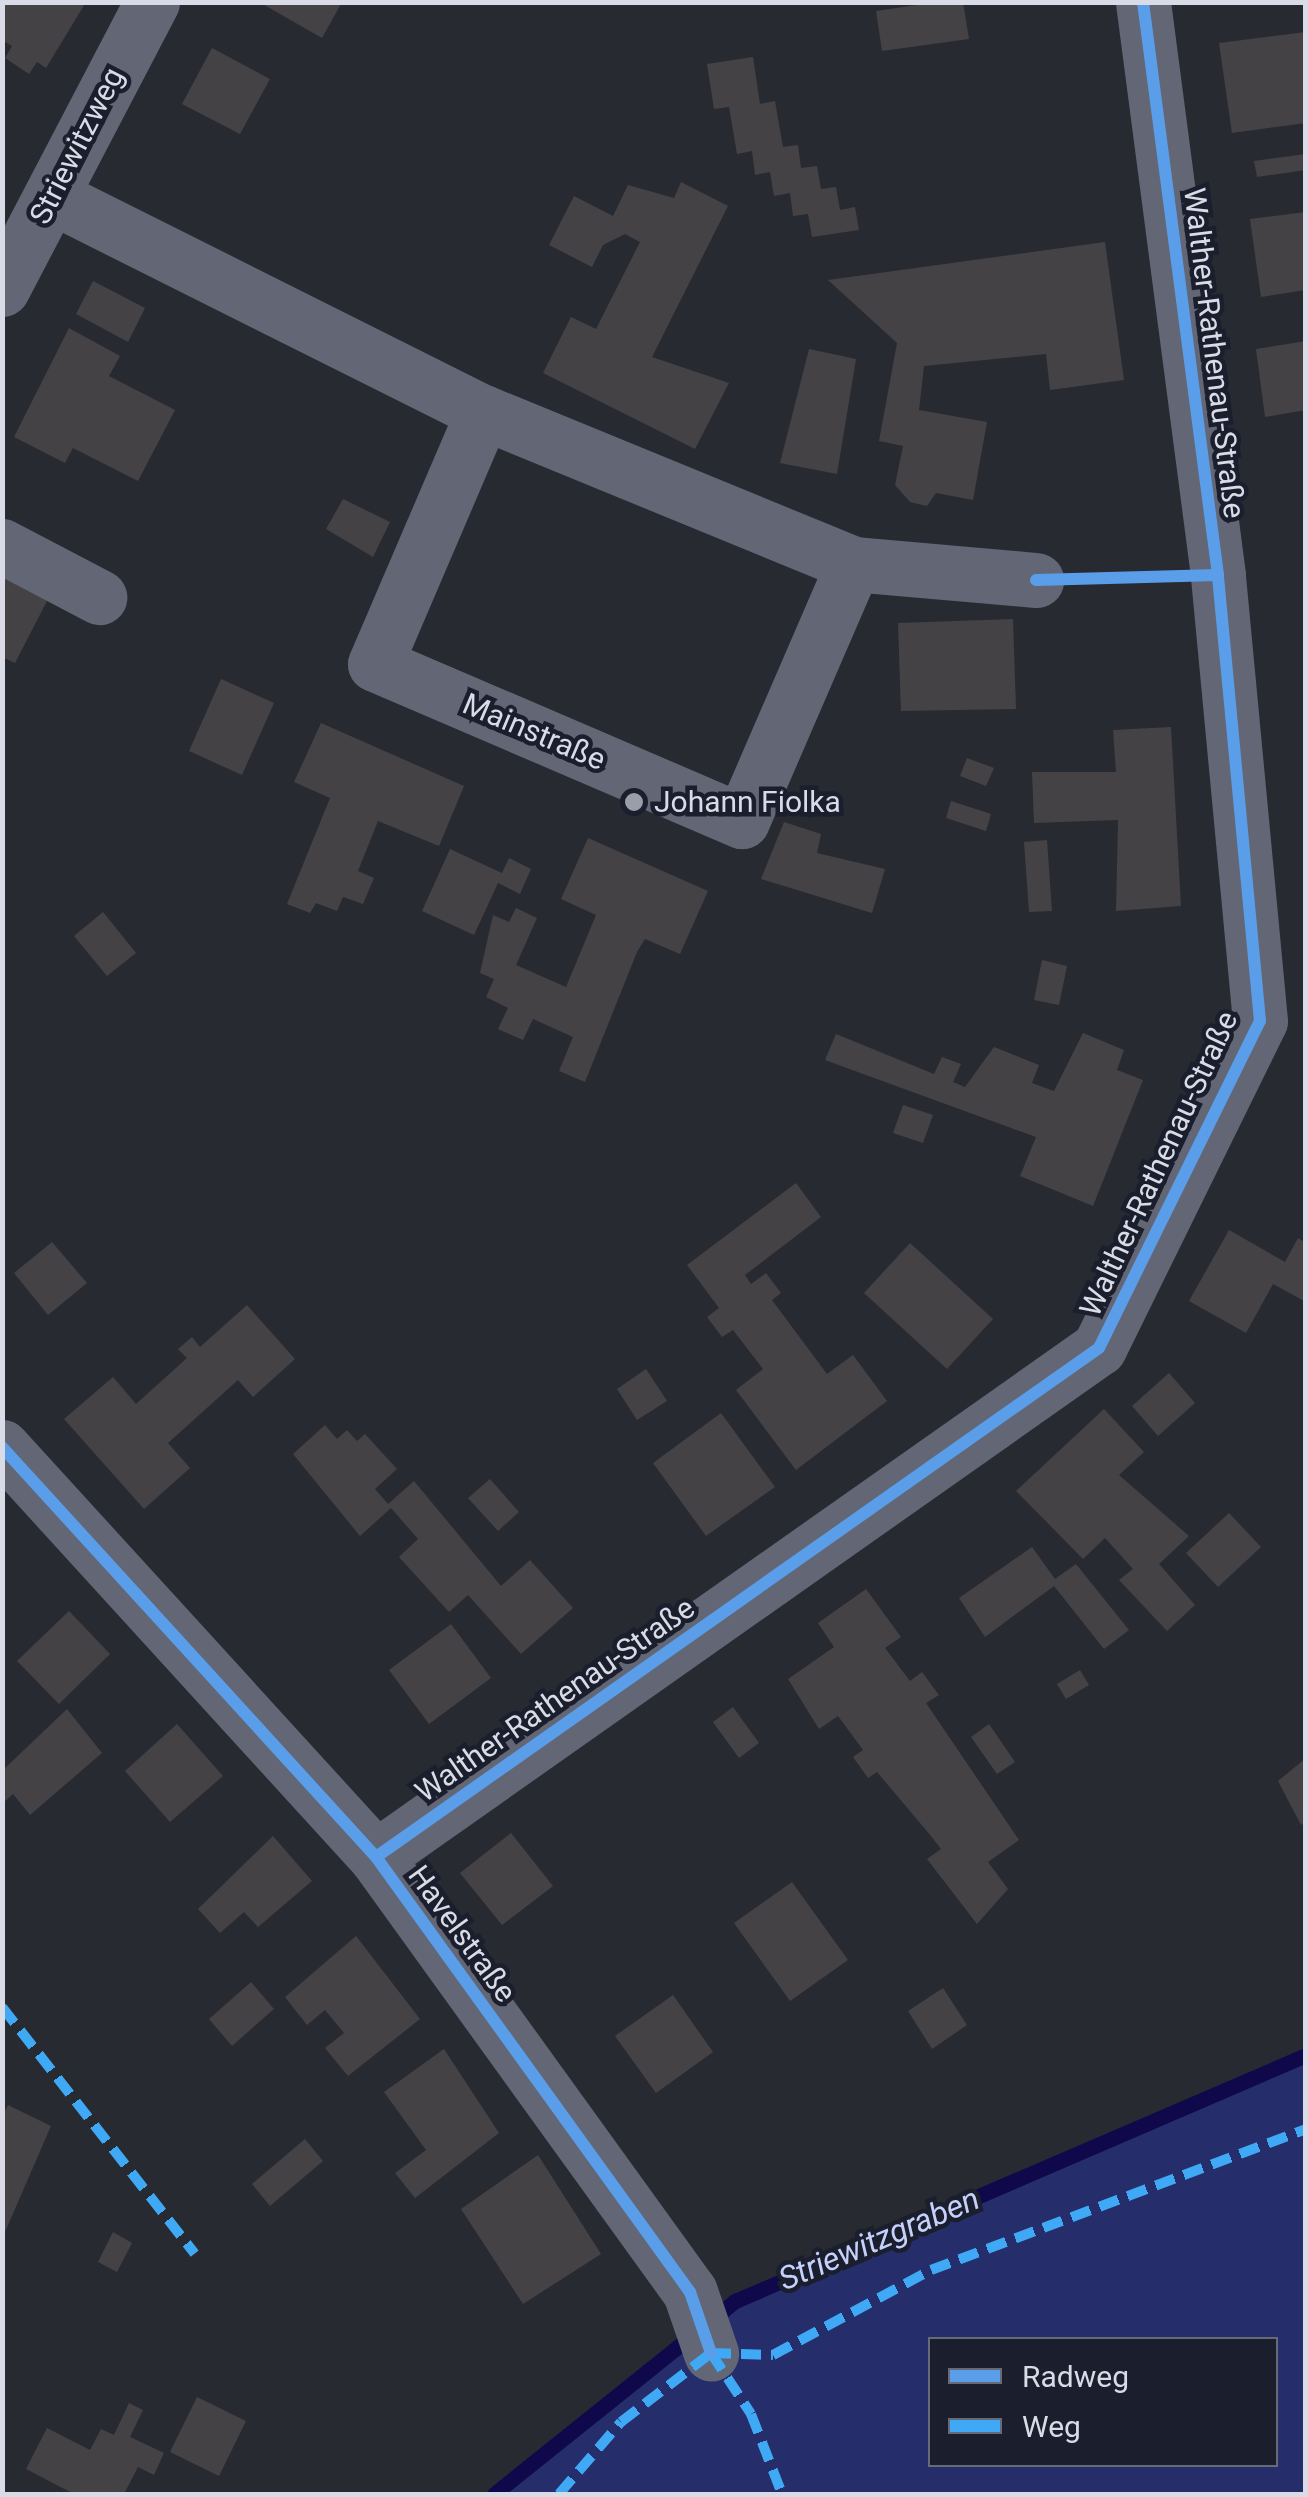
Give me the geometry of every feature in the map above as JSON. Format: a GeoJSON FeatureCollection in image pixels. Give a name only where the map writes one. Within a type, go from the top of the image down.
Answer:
{"type":"FeatureCollection","features":[{"type":"Feature","properties":{"kind":"street","name":"Striewitzweg"},"geometry":{"type":"LineString","coordinates":[[2,289],[152,2]]}},
{"type":"Feature","properties":{"kind":"street","name":"Walther-Rathenau-Straße"},"geometry":{"type":"LineString","coordinates":[[376,1857],[1098,1348],[1260,1021],[1218,575],[1142,2]]}},
{"type":"Feature","properties":{"kind":"street"},"geometry":{"type":"LineString","coordinates":[[51,196],[483,412],[853,564],[1036,580]]}},
{"type":"Feature","properties":{"kind":"street","name":"Mainstraße"},"geometry":{"type":"LineString","coordinates":[[483,412],[375,664],[742,822],[853,564]]}},
{"type":"Feature","properties":{"kind":"street"},"geometry":{"type":"LineString","coordinates":[[2,546],[99,597]]}},
{"type":"Feature","properties":{"kind":"street","name":"Havelstraße"},"geometry":{"type":"LineString","coordinates":[[2,1448],[376,1857],[690,2292],[711,2353]]}},
{"type":"Feature","properties":{"kind":"shaded area"},"geometry":{"type":"Polygon","coordinates":[[[1305,2055],[1305,2494],[494,2494],[735,2301],[1305,2055]]]}},
{"type":"Feature","properties":{"kind":"building"},"geometry":{"type":"Polygon","coordinates":[[[2,2],[86,2],[46,68],[37,62],[29,74],[5,58],[12,46],[2,40],[2,2]]]}},
{"type":"Feature","properties":{"kind":"building"},"geometry":{"type":"Polygon","coordinates":[[[259,2],[342,2],[322,38],[259,2]]]}},
{"type":"Feature","properties":{"kind":"building"},"geometry":{"type":"Polygon","coordinates":[[[963,2],[969,39],[882,51],[876,11],[963,2]]]}},
{"type":"Feature","properties":{"kind":"building"},"geometry":{"type":"Polygon","coordinates":[[[1306,32],[1306,123],[1232,133],[1219,43],[1306,32]]]}},
{"type":"Feature","properties":{"kind":"building"},"geometry":{"type":"Polygon","coordinates":[[[212,48],[270,79],[240,134],[182,104],[212,48]]]}},
{"type":"Feature","properties":{"kind":"building"},"geometry":{"type":"Polygon","coordinates":[[[753,57],[760,104],[775,101],[783,147],[798,145],[801,168],[817,166],[821,189],[836,187],[840,210],[855,207],[859,230],[812,237],[808,214],[793,216],[790,193],[774,196],[770,172],[755,175],[752,151],[737,154],[729,107],[714,109],[707,64],[753,57]]]}},
{"type":"Feature","properties":{"kind":"building"},"geometry":{"type":"Polygon","coordinates":[[[1306,154],[1306,170],[1257,177],[1254,161],[1306,154]]]}},
{"type":"Feature","properties":{"kind":"building"},"geometry":{"type":"Polygon","coordinates":[[[681,182],[728,206],[652,357],[729,383],[695,449],[543,373],[571,317],[596,329],[640,242],[625,234],[603,245],[592,267],[549,245],[574,196],[613,216],[628,185],[674,198],[681,182]]]}},
{"type":"Feature","properties":{"kind":"building"},"geometry":{"type":"Polygon","coordinates":[[[1306,212],[1306,290],[1261,297],[1250,219],[1306,212]]]}},
{"type":"Feature","properties":{"kind":"building"},"geometry":{"type":"Polygon","coordinates":[[[1105,242],[1124,380],[1050,390],[1046,354],[924,366],[919,410],[987,422],[973,500],[936,493],[927,506],[910,502],[895,485],[903,446],[879,441],[897,343],[828,280],[1105,242]]]}},
{"type":"Feature","properties":{"kind":"building"},"geometry":{"type":"Polygon","coordinates":[[[93,281],[145,308],[128,342],[76,314],[93,281]]]}},
{"type":"Feature","properties":{"kind":"building"},"geometry":{"type":"Polygon","coordinates":[[[69,328],[120,356],[109,376],[175,410],[138,481],[73,448],[65,463],[14,437],[69,328]]]}},
{"type":"Feature","properties":{"kind":"building"},"geometry":{"type":"Polygon","coordinates":[[[1306,341],[1306,410],[1265,417],[1256,349],[1306,341]]]}},
{"type":"Feature","properties":{"kind":"building"},"geometry":{"type":"Polygon","coordinates":[[[809,349],[856,359],[837,474],[780,463],[809,349]]]}},
{"type":"Feature","properties":{"kind":"building"},"geometry":{"type":"Polygon","coordinates":[[[343,499],[390,522],[373,557],[326,529],[343,499]]]}},
{"type":"Feature","properties":{"kind":"building"},"geometry":{"type":"Polygon","coordinates":[[[2,575],[48,599],[15,663],[2,657],[2,575]]]}},
{"type":"Feature","properties":{"kind":"building"},"geometry":{"type":"Polygon","coordinates":[[[1013,619],[1016,709],[901,711],[898,623],[1013,619]]]}},
{"type":"Feature","properties":{"kind":"building"},"geometry":{"type":"Polygon","coordinates":[[[221,679],[274,703],[242,775],[189,751],[221,679]]]}},
{"type":"Feature","properties":{"kind":"building"},"geometry":{"type":"Polygon","coordinates":[[[321,723],[464,786],[439,846],[378,821],[358,871],[374,878],[363,904],[343,897],[337,911],[316,903],[310,913],[287,904],[330,798],[294,782],[321,723]]]}},
{"type":"Feature","properties":{"kind":"building"},"geometry":{"type":"Polygon","coordinates":[[[1171,727],[1181,906],[1116,911],[1118,820],[1034,823],[1032,772],[1116,772],[1113,730],[1171,727]]]}},
{"type":"Feature","properties":{"kind":"building"},"geometry":{"type":"Polygon","coordinates":[[[967,758],[994,768],[986,786],[960,776],[967,758]]]}},
{"type":"Feature","properties":{"kind":"building"},"geometry":{"type":"Polygon","coordinates":[[[951,801],[991,814],[986,831],[946,818],[951,801]]]}},
{"type":"Feature","properties":{"kind":"building"},"geometry":{"type":"Polygon","coordinates":[[[784,822],[821,834],[817,853],[885,869],[872,913],[761,879],[784,822]]]}},
{"type":"Feature","properties":{"kind":"building"},"geometry":{"type":"Polygon","coordinates":[[[588,838],[708,891],[680,954],[645,939],[585,1082],[559,1071],[573,1037],[533,1019],[523,1040],[498,1029],[508,1008],[486,997],[494,979],[480,973],[493,915],[509,922],[516,908],[537,918],[516,965],[566,987],[596,915],[561,899],[588,838]]]}},
{"type":"Feature","properties":{"kind":"building"},"geometry":{"type":"Polygon","coordinates":[[[1047,840],[1052,911],[1029,912],[1024,842],[1047,840]]]}},
{"type":"Feature","properties":{"kind":"building"},"geometry":{"type":"Polygon","coordinates":[[[450,849],[502,873],[509,858],[531,869],[520,894],[498,883],[474,935],[422,911],[450,849]]]}},
{"type":"Feature","properties":{"kind":"building"},"geometry":{"type":"Polygon","coordinates":[[[103,912],[136,953],[107,976],[74,936],[103,912]]]}},
{"type":"Feature","properties":{"kind":"building"},"geometry":{"type":"Polygon","coordinates":[[[1042,960],[1067,966],[1059,1005],[1034,1000],[1042,960]]]}},
{"type":"Feature","properties":{"kind":"building"},"geometry":{"type":"Polygon","coordinates":[[[1083,1033],[1124,1050],[1117,1070],[1143,1080],[1093,1206],[1020,1176],[1036,1137],[825,1060],[836,1034],[934,1074],[942,1057],[961,1064],[953,1082],[965,1087],[994,1047],[1039,1065],[1032,1083],[1054,1091],[1083,1033]]]}},
{"type":"Feature","properties":{"kind":"building"},"geometry":{"type":"Polygon","coordinates":[[[903,1105],[933,1115],[923,1143],[893,1133],[903,1105]]]}},
{"type":"Feature","properties":{"kind":"building"},"geometry":{"type":"Polygon","coordinates":[[[796,1183],[821,1217],[745,1275],[751,1284],[766,1273],[781,1293],[772,1300],[827,1374],[853,1355],[887,1401],[796,1470],[736,1390],[763,1369],[733,1330],[722,1337],[707,1317],[719,1308],[687,1265],[796,1183]]]}},
{"type":"Feature","properties":{"kind":"building"},"geometry":{"type":"Polygon","coordinates":[[[1229,1230],[1285,1262],[1298,1238],[1306,1243],[1306,1302],[1273,1284],[1246,1333],[1189,1301],[1229,1230]]]}},
{"type":"Feature","properties":{"kind":"building"},"geometry":{"type":"Polygon","coordinates":[[[52,1242],[87,1283],[48,1315],[14,1273],[52,1242]]]}},
{"type":"Feature","properties":{"kind":"building"},"geometry":{"type":"Polygon","coordinates":[[[910,1243],[993,1319],[947,1369],[864,1293],[910,1243]]]}},
{"type":"Feature","properties":{"kind":"building"},"geometry":{"type":"Polygon","coordinates":[[[247,1305],[295,1359],[253,1397],[238,1380],[168,1443],[190,1468],[144,1509],[64,1419],[113,1377],[136,1404],[187,1358],[178,1349],[192,1337],[200,1347],[247,1305]]]}},
{"type":"Feature","properties":{"kind":"building"},"geometry":{"type":"Polygon","coordinates":[[[646,1369],[667,1401],[637,1420],[617,1389],[646,1369]]]}},
{"type":"Feature","properties":{"kind":"building"},"geometry":{"type":"Polygon","coordinates":[[[1169,1373],[1195,1403],[1158,1436],[1132,1406],[1169,1373]]]}},
{"type":"Feature","properties":{"kind":"building"},"geometry":{"type":"Polygon","coordinates":[[[1104,1409],[1144,1452],[1119,1475],[1189,1536],[1159,1564],[1195,1605],[1167,1631],[1119,1580],[1133,1569],[1105,1538],[1083,1559],[1016,1491],[1104,1409]]]}},
{"type":"Feature","properties":{"kind":"building"},"geometry":{"type":"Polygon","coordinates":[[[721,1413],[775,1487],[706,1536],[653,1463],[721,1413]]]}},
{"type":"Feature","properties":{"kind":"building"},"geometry":{"type":"Polygon","coordinates":[[[325,1425],[337,1439],[347,1430],[357,1441],[365,1434],[397,1469],[375,1489],[388,1504],[414,1481],[501,1586],[530,1560],[573,1608],[521,1654],[468,1595],[449,1612],[399,1557],[418,1539],[391,1508],[360,1536],[293,1454],[325,1425]]]}},
{"type":"Feature","properties":{"kind":"building"},"geometry":{"type":"Polygon","coordinates":[[[490,1479],[519,1512],[498,1531],[468,1498],[490,1479]]]}},
{"type":"Feature","properties":{"kind":"building"},"geometry":{"type":"Polygon","coordinates":[[[1229,1513],[1261,1547],[1218,1587],[1186,1553],[1229,1513]]]}},
{"type":"Feature","properties":{"kind":"building"},"geometry":{"type":"Polygon","coordinates":[[[1032,1547],[1055,1579],[1076,1564],[1129,1630],[1104,1649],[1054,1586],[985,1637],[959,1598],[1032,1547]]]}},
{"type":"Feature","properties":{"kind":"building"},"geometry":{"type":"Polygon","coordinates":[[[866,1589],[901,1637],[885,1648],[910,1681],[922,1672],[939,1695],[926,1703],[1019,1840],[988,1862],[1008,1889],[977,1924],[927,1859],[941,1849],[931,1836],[877,1772],[868,1778],[853,1757],[863,1750],[838,1716],[819,1729],[788,1679],[834,1647],[818,1623],[866,1589]]]}},
{"type":"Feature","properties":{"kind":"building"},"geometry":{"type":"Polygon","coordinates":[[[69,1611],[110,1654],[59,1704],[17,1661],[69,1611]]]}},
{"type":"Feature","properties":{"kind":"building"},"geometry":{"type":"Polygon","coordinates":[[[451,1624],[491,1678],[429,1724],[389,1670],[451,1624]]]}},
{"type":"Feature","properties":{"kind":"building"},"geometry":{"type":"Polygon","coordinates":[[[1080,1670],[1089,1685],[1066,1699],[1057,1684],[1080,1670]]]}},
{"type":"Feature","properties":{"kind":"building"},"geometry":{"type":"Polygon","coordinates":[[[733,1707],[759,1743],[739,1758],[713,1722],[733,1707]]]}},
{"type":"Feature","properties":{"kind":"building"},"geometry":{"type":"Polygon","coordinates":[[[67,1709],[102,1753],[30,1815],[13,1794],[3,1803],[2,1771],[67,1709]]]}},
{"type":"Feature","properties":{"kind":"building"},"geometry":{"type":"Polygon","coordinates":[[[177,1724],[223,1776],[170,1822],[125,1771],[177,1724]]]}},
{"type":"Feature","properties":{"kind":"building"},"geometry":{"type":"Polygon","coordinates":[[[989,1724],[1015,1762],[997,1774],[971,1737],[989,1724]]]}},
{"type":"Feature","properties":{"kind":"building"},"geometry":{"type":"Polygon","coordinates":[[[1306,1758],[1306,1821],[1301,1825],[1278,1781],[1306,1758]]]}},
{"type":"Feature","properties":{"kind":"building"},"geometry":{"type":"Polygon","coordinates":[[[511,1833],[553,1886],[502,1925],[460,1873],[511,1833]]]}},
{"type":"Feature","properties":{"kind":"building"},"geometry":{"type":"Polygon","coordinates":[[[273,1836],[312,1881],[258,1927],[244,1912],[220,1933],[198,1909],[273,1836]]]}},
{"type":"Feature","properties":{"kind":"building"},"geometry":{"type":"Polygon","coordinates":[[[792,1882],[848,1960],[790,2001],[734,1923],[792,1882]]]}},
{"type":"Feature","properties":{"kind":"building"},"geometry":{"type":"Polygon","coordinates":[[[356,1936],[420,2019],[348,2076],[325,2048],[344,2033],[325,2010],[307,2025],[285,1997],[356,1936]]]}},
{"type":"Feature","properties":{"kind":"building"},"geometry":{"type":"Polygon","coordinates":[[[251,1982],[274,2009],[232,2046],[209,2019],[251,1982]]]}},
{"type":"Feature","properties":{"kind":"building"},"geometry":{"type":"Polygon","coordinates":[[[943,1988],[967,2025],[932,2049],[908,2011],[943,1988]]]}},
{"type":"Feature","properties":{"kind":"building"},"geometry":{"type":"Polygon","coordinates":[[[673,1995],[713,2052],[656,2093],[615,2036],[673,1995]]]}},
{"type":"Feature","properties":{"kind":"building"},"geometry":{"type":"Polygon","coordinates":[[[444,2049],[499,2133],[415,2198],[395,2173],[426,2150],[384,2092],[444,2049]]]}},
{"type":"Feature","properties":{"kind":"building"},"geometry":{"type":"Polygon","coordinates":[[[8,2105],[51,2126],[5,2232],[2,2116],[8,2105]]]}},
{"type":"Feature","properties":{"kind":"building"},"geometry":{"type":"Polygon","coordinates":[[[305,2139],[323,2161],[270,2206],[252,2184],[305,2139]]]}},
{"type":"Feature","properties":{"kind":"building"},"geometry":{"type":"Polygon","coordinates":[[[538,2155],[601,2254],[523,2304],[461,2209],[538,2155]]]}},
{"type":"Feature","properties":{"kind":"building"},"geometry":{"type":"Polygon","coordinates":[[[113,2232],[132,2243],[117,2272],[98,2262],[113,2232]]]}},
{"type":"Feature","properties":{"kind":"building"},"geometry":{"type":"Polygon","coordinates":[[[197,2397],[246,2421],[219,2476],[170,2452],[197,2397]]]}},
{"type":"Feature","properties":{"kind":"building"},"geometry":{"type":"Polygon","coordinates":[[[129,2403],[143,2410],[130,2437],[164,2453],[154,2475],[138,2467],[124,2494],[74,2494],[26,2469],[47,2428],[90,2450],[101,2429],[114,2435],[129,2403]]]}},
{"type":"Feature","properties":{"kind":"waterway","name":"Striewitzgraben"},"geometry":{"type":"LineString","coordinates":[[712,2320],[735,2301],[1306,2055]]}},
{"type":"Feature","properties":{"kind":"waterway","name":"Striewitzgraben"},"geometry":{"type":"LineString","coordinates":[[494,2494],[694,2334]]}},
{"type":"Feature","properties":{"kind":"marked path"},"geometry":{"type":"LineString","coordinates":[[2,2007],[195,2254]]}},
{"type":"Feature","properties":{"kind":"marked path"},"geometry":{"type":"LineString","coordinates":[[559,2494],[621,2422],[711,2353],[773,2355],[931,2270],[1306,2129]]}},
{"type":"Feature","properties":{"kind":"marked path"},"geometry":{"type":"LineString","coordinates":[[711,2353],[751,2414],[782,2494]]}},
{"type":"Feature","properties":{"kind":"cycle path"},"geometry":{"type":"LineString","coordinates":[[376,1857],[1099,1348],[1260,1021],[1218,575],[1143,2]]}},
{"type":"Feature","properties":{"kind":"cycle path"},"geometry":{"type":"LineString","coordinates":[[1036,580],[1218,575]]}},
{"type":"Feature","properties":{"kind":"cycle path"},"geometry":{"type":"LineString","coordinates":[[2,1447],[376,1857],[690,2292],[711,2353]]}},
{"type":"Feature","properties":{"kind":"place","name":"Johann Fiolka"},"geometry":{"type":"Point","coordinates":[634,802]}}]}
